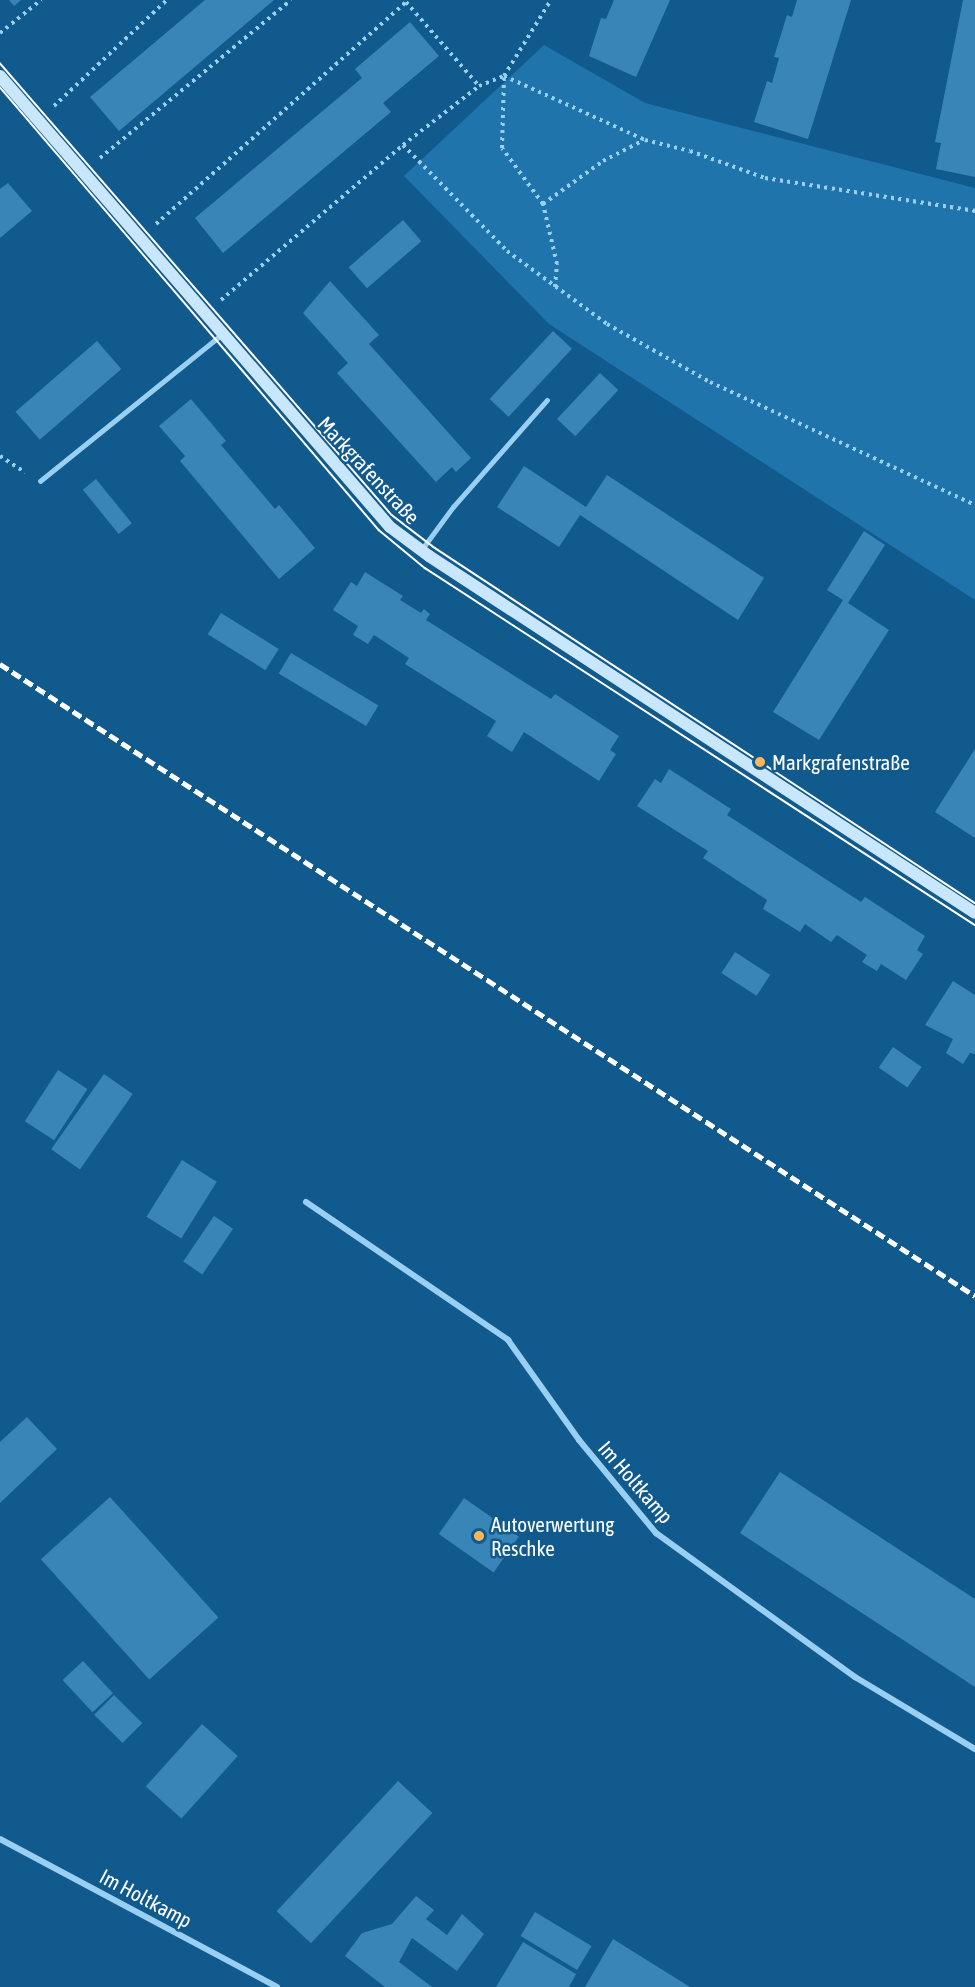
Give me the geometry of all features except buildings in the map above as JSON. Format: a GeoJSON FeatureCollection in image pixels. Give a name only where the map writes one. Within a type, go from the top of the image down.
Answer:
{"type":"FeatureCollection","features":[{"type":"Feature","properties":{"kind":"street","name":"Markgrafenstraße"},"geometry":{"type":"LineString","coordinates":[[0,76],[390,527],[421,551],[975,913]]}},
{"type":"Feature","properties":{"kind":"street","name":"Im Holtkamp"},"geometry":{"type":"LineString","coordinates":[[306,1202],[508,1340],[579,1440],[656,1533],[855,1677],[975,1749]]}},
{"type":"Feature","properties":{"kind":"street","name":"Im Holtkamp"},"geometry":{"type":"LineString","coordinates":[[0,1839],[277,1987]]}},
{"type":"Feature","properties":{"kind":"lane"},"geometry":{"type":"LineString","coordinates":[[40,481],[222,334]]}},
{"type":"Feature","properties":{"kind":"lane"},"geometry":{"type":"LineString","coordinates":[[421,551],[453,507],[547,400]]}},
{"type":"Feature","properties":{"kind":"path"},"geometry":{"type":"LineString","coordinates":[[0,33],[41,0]]}},
{"type":"Feature","properties":{"kind":"path"},"geometry":{"type":"LineString","coordinates":[[38,121],[167,0]]}},
{"type":"Feature","properties":{"kind":"path"},"geometry":{"type":"LineString","coordinates":[[83,173],[291,0]]}},
{"type":"Feature","properties":{"kind":"path"},"geometry":{"type":"LineString","coordinates":[[551,0],[504,76],[502,148],[543,204],[556,264],[555,286]]}},
{"type":"Feature","properties":{"kind":"path"},"geometry":{"type":"LineString","coordinates":[[139,239],[407,1],[479,86]]}},
{"type":"Feature","properties":{"kind":"path"},"geometry":{"type":"LineString","coordinates":[[204,314],[403,145],[479,86],[504,76],[645,140],[690,151],[765,178],[975,211]]}},
{"type":"Feature","properties":{"kind":"path"},"geometry":{"type":"LineString","coordinates":[[543,204],[603,161],[645,140]]}},
{"type":"Feature","properties":{"kind":"path"},"geometry":{"type":"LineString","coordinates":[[403,145],[507,251],[607,324],[710,382],[975,506]]}},
{"type":"Feature","properties":{"kind":"path"},"geometry":{"type":"LineString","coordinates":[[0,456],[40,481]]}},
{"type":"Feature","properties":{"kind":"shaded area"},"geometry":{"type":"Polygon","coordinates":[[[544,45],[645,103],[975,188],[975,600],[549,324],[404,176],[544,45]]]}},
{"type":"Feature","properties":{"kind":"tram line"},"geometry":{"type":"LineString","coordinates":[[0,63],[392,515],[435,548],[975,903]]}},
{"type":"Feature","properties":{"kind":"tram line"},"geometry":{"type":"LineString","coordinates":[[0,87],[379,530],[425,568],[975,925]]}},
{"type":"Feature","properties":{"kind":"railway"},"geometry":{"type":"LineString","coordinates":[[0,664],[975,1296]]}},
{"type":"Feature","properties":{"kind":"place","name":"Markgrafenstraße"},"geometry":{"type":"Point","coordinates":[760,762]}},
{"type":"Feature","properties":{"kind":"place","name":"Autoverwertung Reschke"},"geometry":{"type":"Point","coordinates":[479,1536]}}]}
